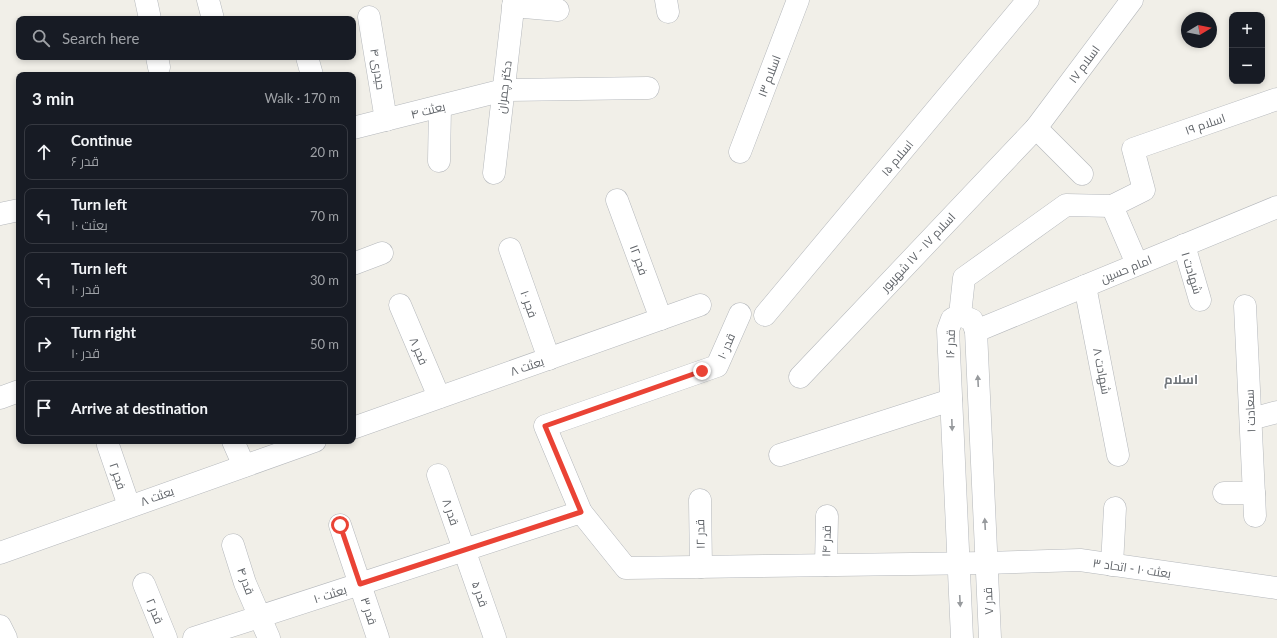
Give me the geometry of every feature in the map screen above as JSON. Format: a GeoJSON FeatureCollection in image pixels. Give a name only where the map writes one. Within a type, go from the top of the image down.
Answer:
{"type":"FeatureCollection","features":[{"type":"Feature","properties":{"kind":"street"},"geometry":{"type":"LineString","coordinates":[[146,0],[149,16]]}},
{"type":"Feature","properties":{"kind":"street"},"geometry":{"type":"LineString","coordinates":[[208,0],[212,16]]}},
{"type":"Feature","properties":{"kind":"street","name":"اسلام ۱۳"},"geometry":{"type":"LineString","coordinates":[[740,152],[798,0]]}},
{"type":"Feature","properties":{"kind":"street","name":"اسلام ۱۵"},"geometry":{"type":"LineString","coordinates":[[765,315],[1028,0]]}},
{"type":"Feature","properties":{"kind":"street","name":"اسلام ۱۷"},"geometry":{"type":"LineString","coordinates":[[1036,128],[1132,0]]}},
{"type":"Feature","properties":{"kind":"street"},"geometry":{"type":"LineString","coordinates":[[514,3],[558,10]]}},
{"type":"Feature","properties":{"kind":"street","name":"دکتر چمران"},"geometry":{"type":"LineString","coordinates":[[494,174],[514,3]]}},
{"type":"Feature","properties":{"kind":"street","name":"حیدری ۴"},"geometry":{"type":"LineString","coordinates":[[369,17],[386,120]]}},
{"type":"Feature","properties":{"kind":"street"},"geometry":{"type":"LineString","coordinates":[[308,60],[311,72]]}},
{"type":"Feature","properties":{"kind":"street","name":"بعثت ۴"},"geometry":{"type":"LineString","coordinates":[[356,127],[504,90],[648,88]]}},
{"type":"Feature","properties":{"kind":"street","name":"اسلام ۱۹"},"geometry":{"type":"LineString","coordinates":[[1112,206],[1144,190],[1133,149],[1277,98]]}},
{"type":"Feature","properties":{"kind":"street"},"geometry":{"type":"LineString","coordinates":[[439,161],[440,107]]}},
{"type":"Feature","properties":{"kind":"street"},"geometry":{"type":"LineString","coordinates":[[1036,128],[1082,174]]}},
{"type":"Feature","properties":{"kind":"street","name":"اسلام ۱۷ - ۱۷ شهریور"},"geometry":{"type":"LineString","coordinates":[[800,377],[1036,128]]}},
{"type":"Feature","properties":{"kind":"street","name":"فجر ۱۲"},"geometry":{"type":"LineString","coordinates":[[617,200],[661,319]]}},
{"type":"Feature","properties":{"kind":"street"},"geometry":{"type":"LineString","coordinates":[[960,315],[964,278],[1066,205],[1112,206],[1137,264]]}},
{"type":"Feature","properties":{"kind":"street","name":"امام حسین"},"geometry":{"type":"LineString","coordinates":[[976,331],[1277,207]]}},
{"type":"Feature","properties":{"kind":"street"},"geometry":{"type":"LineString","coordinates":[[0,214],[16,211]]}},
{"type":"Feature","properties":{"kind":"street","name":"شهادت ۱"},"geometry":{"type":"LineString","coordinates":[[1184,246],[1200,300]]}},
{"type":"Feature","properties":{"kind":"street","name":"فجر ۱۰"},"geometry":{"type":"LineString","coordinates":[[510,249],[548,359]]}},
{"type":"Feature","properties":{"kind":"street"},"geometry":{"type":"LineString","coordinates":[[356,263],[382,253]]}},
{"type":"Feature","properties":{"kind":"street","name":"شهادت ۸"},"geometry":{"type":"LineString","coordinates":[[1085,286],[1118,455]]}},
{"type":"Feature","properties":{"kind":"street","name":"فجر ۸"},"geometry":{"type":"LineString","coordinates":[[400,305],[439,397]]}},
{"type":"Feature","properties":{"kind":"street","name":"بعثت ۸"},"geometry":{"type":"LineString","coordinates":[[356,427],[700,305]]}},
{"type":"Feature","properties":{"kind":"street","name":"سعادت ۱"},"geometry":{"type":"LineString","coordinates":[[1245,306],[1255,516]]}},
{"type":"Feature","properties":{"kind":"street","name":"قدر ۱۰"},"geometry":{"type":"LineString","coordinates":[[581,512],[545,426],[717,366],[740,314]]}},
{"type":"Feature","properties":{"kind":"street","name":"قدر ۱۶"},"geometry":{"type":"LineString","coordinates":[[958,564],[948,330],[952,319],[960,315],[972,320],[976,331]]}},
{"type":"Feature","properties":{"kind":"street"},"geometry":{"type":"LineString","coordinates":[[976,331],[986,563]]}},
{"type":"Feature","properties":{"kind":"street"},"geometry":{"type":"LineString","coordinates":[[0,398],[16,392]]}},
{"type":"Feature","properties":{"kind":"street"},"geometry":{"type":"LineString","coordinates":[[780,455],[951,400]]}},
{"type":"Feature","properties":{"kind":"street"},"geometry":{"type":"LineString","coordinates":[[1251,419],[1277,412]]}},
{"type":"Feature","properties":{"kind":"street"},"geometry":{"type":"LineString","coordinates":[[234,444],[244,466]]}},
{"type":"Feature","properties":{"kind":"street","name":"بعثت ۸"},"geometry":{"type":"LineString","coordinates":[[0,553],[306,444]]}},
{"type":"Feature","properties":{"kind":"street","name":"فجر ۲"},"geometry":{"type":"LineString","coordinates":[[108,445],[129,506]]}},
{"type":"Feature","properties":{"kind":"street","name":"قدر ۸"},"geometry":{"type":"LineString","coordinates":[[438,474],[464,550]]}},
{"type":"Feature","properties":{"kind":"street"},"geometry":{"type":"LineString","coordinates":[[1224,493],[1254,493]]}},
{"type":"Feature","properties":{"kind":"street","name":"قدر ۱۲"},"geometry":{"type":"LineString","coordinates":[[700,500],[701,567]]}},
{"type":"Feature","properties":{"kind":"street"},"geometry":{"type":"LineString","coordinates":[[1112,565],[1115,508]]}},
{"type":"Feature","properties":{"kind":"street","name":"بعثت ۱۰"},"geometry":{"type":"LineString","coordinates":[[194,638],[581,512]]}},
{"type":"Feature","properties":{"kind":"street","name":"بعثت ۱۰ - اتحاد ۳"},"geometry":{"type":"LineString","coordinates":[[581,512],[626,568],[958,564],[1080,560],[1277,588]]}},
{"type":"Feature","properties":{"kind":"street","name":"قدر ۱۴"},"geometry":{"type":"LineString","coordinates":[[826,516],[826,565]]}},
{"type":"Feature","properties":{"kind":"street","name":"قدر ۳"},"geometry":{"type":"LineString","coordinates":[[340,525],[378,638]]}},
{"type":"Feature","properties":{"kind":"street","name":"قدر ۴"},"geometry":{"type":"LineString","coordinates":[[233,545],[245,583],[269,638]]}},
{"type":"Feature","properties":{"kind":"street","name":"قدر ۵"},"geometry":{"type":"LineString","coordinates":[[464,550],[495,638]]}},
{"type":"Feature","properties":{"kind":"street","name":"قدر ۷"},"geometry":{"type":"LineString","coordinates":[[986,563],[990,638]]}},
{"type":"Feature","properties":{"kind":"street"},"geometry":{"type":"LineString","coordinates":[[958,564],[962,638]]}},
{"type":"Feature","properties":{"kind":"street","name":"قدر ۲"},"geometry":{"type":"LineString","coordinates":[[144,584],[166,638]]}},
{"type":"Feature","properties":{"kind":"street"},"geometry":{"type":"LineString","coordinates":[[0,626],[6,638]]}},
{"type":"Feature","properties":{"kind":"district","name":"اسلام"},"geometry":{"type":"Point","coordinates":[1181,379]}},
{"type":"Feature","properties":{"kind":"route"},"geometry":{"type":"LineString","coordinates":[[340,525],[360,584],[581,512],[545,426],[702,371]]}}]}
